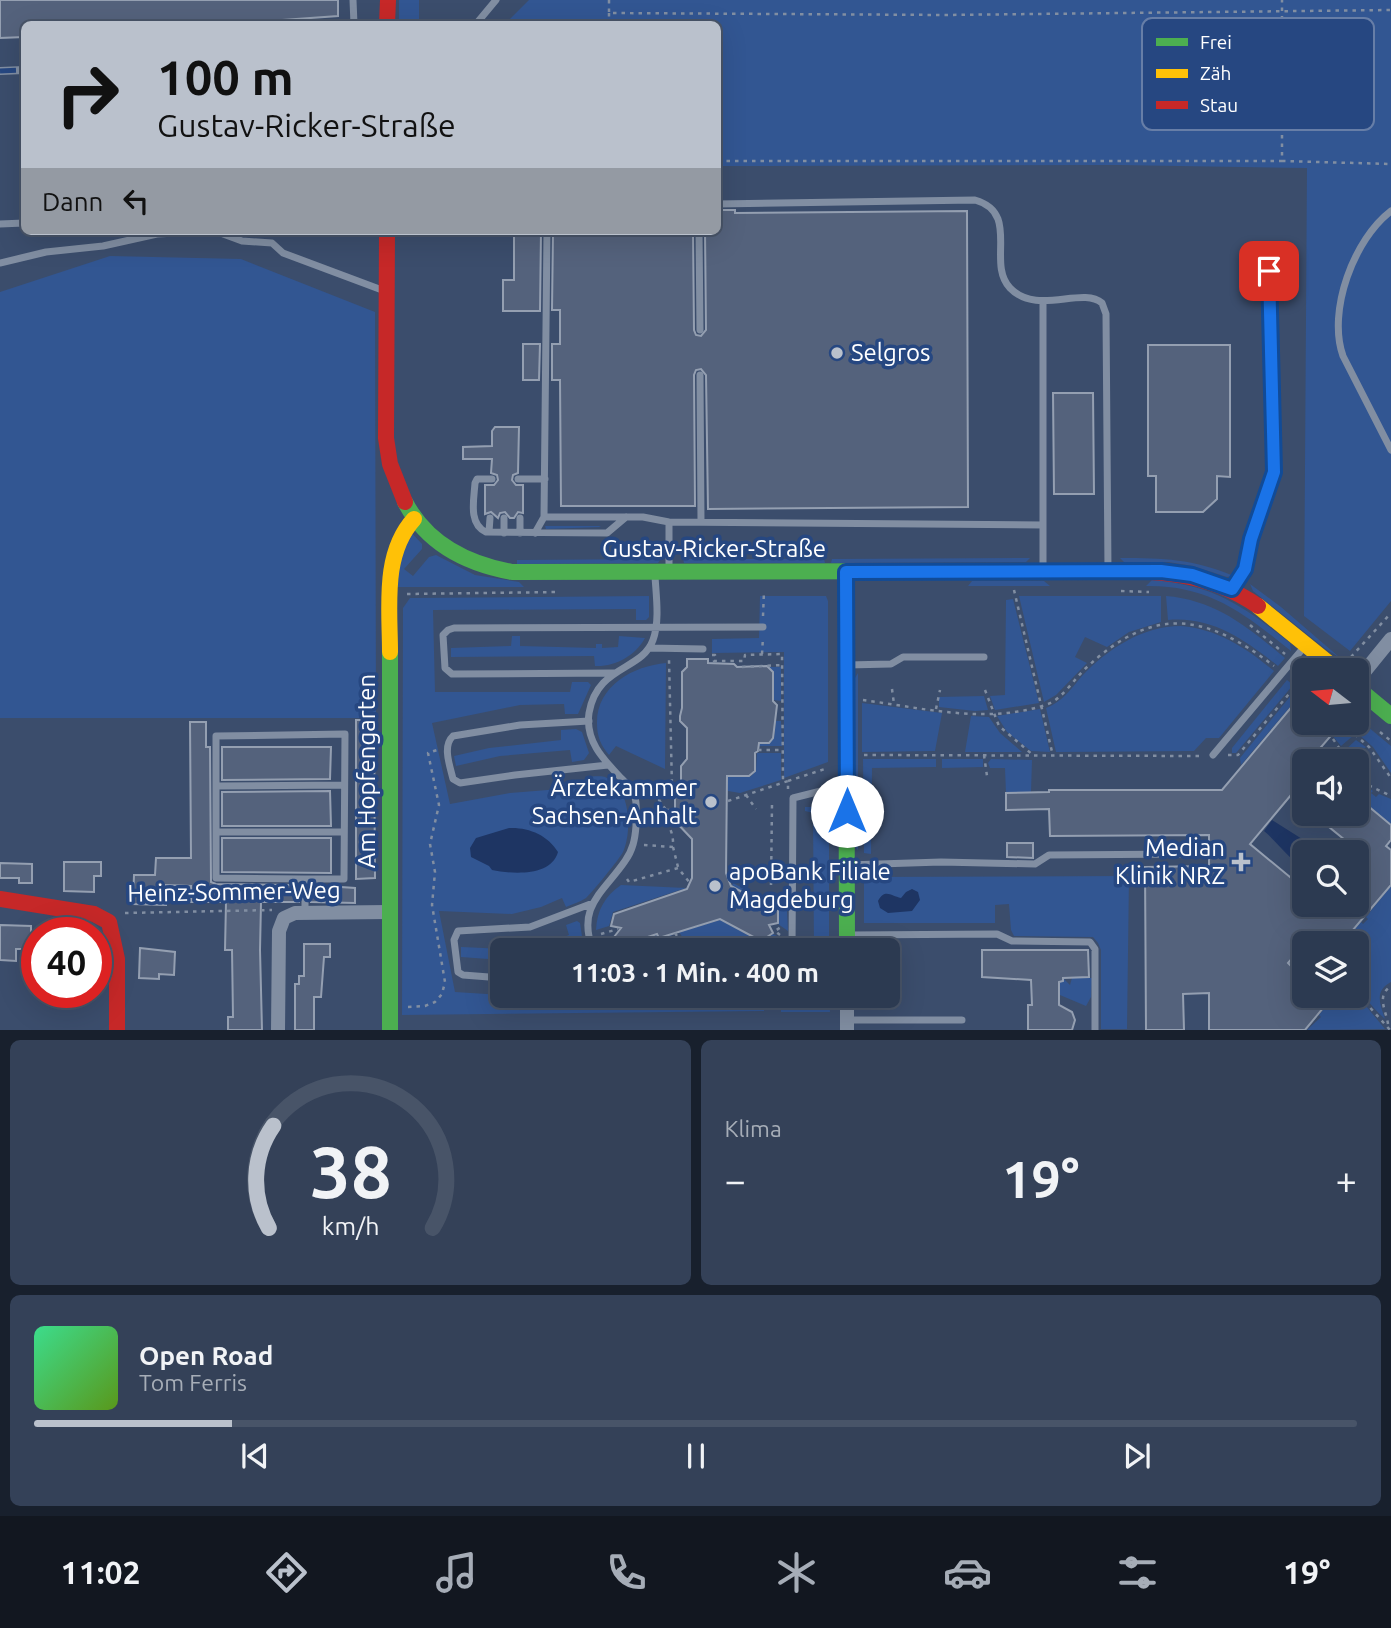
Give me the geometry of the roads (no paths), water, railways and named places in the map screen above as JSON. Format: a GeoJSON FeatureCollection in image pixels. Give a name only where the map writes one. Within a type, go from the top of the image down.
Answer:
{"type":"FeatureCollection","features":[{"type":"Feature","properties":{"kind":"street"},"geometry":{"type":"LineString","coordinates":[[387,21],[388,0]]}},
{"type":"Feature","properties":{"kind":"street","name":"Gustav-Ricker-Straße"},"geometry":{"type":"LineString","coordinates":[[387,235],[386,451],[395,486],[414,519],[437,543],[454,554],[493,569],[521,572],[1180,573],[1232,589],[1258,605],[1322,658]]}},
{"type":"Feature","properties":{"kind":"street","name":"Am Hopfengarten"},"geometry":{"type":"LineString","coordinates":[[390,1030],[390,594],[397,542],[414,519]]}},
{"type":"Feature","properties":{"kind":"street"},"geometry":{"type":"LineString","coordinates":[[846,572],[847,665],[854,759],[848,784],[847,938]]}},
{"type":"Feature","properties":{"kind":"street"},"geometry":{"type":"LineString","coordinates":[[1369,667],[1391,639]]}},
{"type":"Feature","properties":{"kind":"street"},"geometry":{"type":"LineString","coordinates":[[1369,696],[1391,716]]}},
{"type":"Feature","properties":{"kind":"street","name":"Heinz-Sommer-Weg"},"geometry":{"type":"LineString","coordinates":[[0,899],[94,914],[109,922],[115,951],[117,1030]]}},
{"type":"Feature","properties":{"kind":"street","name":"Heinz-Sommer-Weg"},"geometry":{"type":"LineString","coordinates":[[278,1030],[279,931],[284,918],[291,914],[305,913],[388,912]]}},
{"type":"Feature","properties":{"kind":"lane"},"geometry":{"type":"LineString","coordinates":[[354,0],[354,21]]}},
{"type":"Feature","properties":{"kind":"lane"},"geometry":{"type":"LineString","coordinates":[[478,21],[496,0]]}},
{"type":"Feature","properties":{"kind":"lane"},"geometry":{"type":"LineString","coordinates":[[721,204],[958,199],[977,201],[992,209],[999,219],[1002,268],[1007,284],[1024,297],[1043,301],[1093,298],[1099,300],[1105,308],[1108,571]]}},
{"type":"Feature","properties":{"kind":"lane"},"geometry":{"type":"LineString","coordinates":[[1391,211],[1372,230],[1358,253],[1339,307],[1337,325],[1343,356],[1391,450]]}},
{"type":"Feature","properties":{"kind":"lane"},"geometry":{"type":"LineString","coordinates":[[0,224],[21,223]]}},
{"type":"Feature","properties":{"kind":"lane"},"geometry":{"type":"LineString","coordinates":[[0,263],[46,252],[108,245],[149,235]]}},
{"type":"Feature","properties":{"kind":"lane"},"geometry":{"type":"LineString","coordinates":[[226,235],[242,241],[272,243],[283,253],[386,292]]}},
{"type":"Feature","properties":{"kind":"lane"},"geometry":{"type":"LineString","coordinates":[[535,533],[544,517],[547,235]]}},
{"type":"Feature","properties":{"kind":"lane"},"geometry":{"type":"LineString","coordinates":[[699,235],[700,330]]}},
{"type":"Feature","properties":{"kind":"lane"},"geometry":{"type":"LineString","coordinates":[[1232,589],[1245,569],[1251,539],[1274,472],[1269,271]]}},
{"type":"Feature","properties":{"kind":"lane"},"geometry":{"type":"LineString","coordinates":[[1043,301],[1043,571]]}},
{"type":"Feature","properties":{"kind":"lane"},"geometry":{"type":"LineString","coordinates":[[700,375],[701,521]]}},
{"type":"Feature","properties":{"kind":"lane"},"geometry":{"type":"LineString","coordinates":[[490,480],[475,481],[474,518],[480,529],[489,532],[607,533],[626,517]]}},
{"type":"Feature","properties":{"kind":"lane"},"geometry":{"type":"LineString","coordinates":[[520,481],[545,480]]}},
{"type":"Feature","properties":{"kind":"lane"},"geometry":{"type":"LineString","coordinates":[[544,517],[643,517],[669,522],[1043,525]]}},
{"type":"Feature","properties":{"kind":"lane"},"geometry":{"type":"LineString","coordinates":[[489,532],[490,518]]}},
{"type":"Feature","properties":{"kind":"lane"},"geometry":{"type":"LineString","coordinates":[[504,518],[504,533]]}},
{"type":"Feature","properties":{"kind":"lane"},"geometry":{"type":"LineString","coordinates":[[520,518],[520,533]]}},
{"type":"Feature","properties":{"kind":"lane"},"geometry":{"type":"LineString","coordinates":[[589,938],[588,924],[593,903],[602,888],[621,867],[633,845],[636,801],[624,776],[598,754],[591,739],[589,721],[596,694],[614,673],[649,648],[656,627],[669,522]]}},
{"type":"Feature","properties":{"kind":"lane"},"geometry":{"type":"LineString","coordinates":[[614,673],[452,674],[444,668],[444,634],[452,628],[763,627]]}},
{"type":"Feature","properties":{"kind":"lane"},"geometry":{"type":"LineString","coordinates":[[1213,755],[1306,645]]}},
{"type":"Feature","properties":{"kind":"lane"},"geometry":{"type":"LineString","coordinates":[[649,648],[703,649]]}},
{"type":"Feature","properties":{"kind":"lane"},"geometry":{"type":"LineString","coordinates":[[847,665],[891,664],[903,657],[985,657]]}},
{"type":"Feature","properties":{"kind":"lane"},"geometry":{"type":"LineString","coordinates":[[589,721],[535,723],[451,737],[447,741],[447,747],[453,779],[459,783],[608,765]]}},
{"type":"Feature","properties":{"kind":"lane"},"geometry":{"type":"LineString","coordinates":[[345,734],[344,785],[344,879],[216,878],[216,736],[345,734]]}},
{"type":"Feature","properties":{"kind":"lane"},"geometry":{"type":"LineString","coordinates":[[792,938],[793,798],[848,784]]}},
{"type":"Feature","properties":{"kind":"lane"},"geometry":{"type":"LineString","coordinates":[[216,786],[344,785]]}},
{"type":"Feature","properties":{"kind":"lane"},"geometry":{"type":"LineString","coordinates":[[216,832],[344,832]]}},
{"type":"Feature","properties":{"kind":"lane"},"geometry":{"type":"LineString","coordinates":[[847,864],[1035,864],[1049,855],[1188,854]]}},
{"type":"Feature","properties":{"kind":"lane"},"geometry":{"type":"LineString","coordinates":[[305,879],[305,913]]}},
{"type":"Feature","properties":{"kind":"lane"},"geometry":{"type":"LineString","coordinates":[[490,977],[463,975],[458,972],[454,942],[458,931],[530,927],[593,903]]}},
{"type":"Feature","properties":{"kind":"lane"},"geometry":{"type":"LineString","coordinates":[[900,939],[997,934],[1012,941],[1090,942],[1096,949],[1095,1030]]}},
{"type":"Feature","properties":{"kind":"lane"},"geometry":{"type":"LineString","coordinates":[[847,1025],[962,1020]]}},
{"type":"Feature","properties":{"kind":"railway"},"geometry":{"type":"LineString","coordinates":[[0,71],[21,70]]}},
{"type":"Feature","properties":{"kind":"place","name":"Selgros"},"geometry":{"type":"Point","coordinates":[837,353]}},
{"type":"Feature","properties":{"kind":"place","name":"Ärztekammer Sachsen-Anhalt"},"geometry":{"type":"Point","coordinates":[711,802]}},
{"type":"Feature","properties":{"kind":"place","name":"Median Klinik NRZ"},"geometry":{"type":"Point","coordinates":[1241,862]}},
{"type":"Feature","properties":{"kind":"place","name":"apoBank Filiale Magdeburg"},"geometry":{"type":"Point","coordinates":[715,886]}}]}
